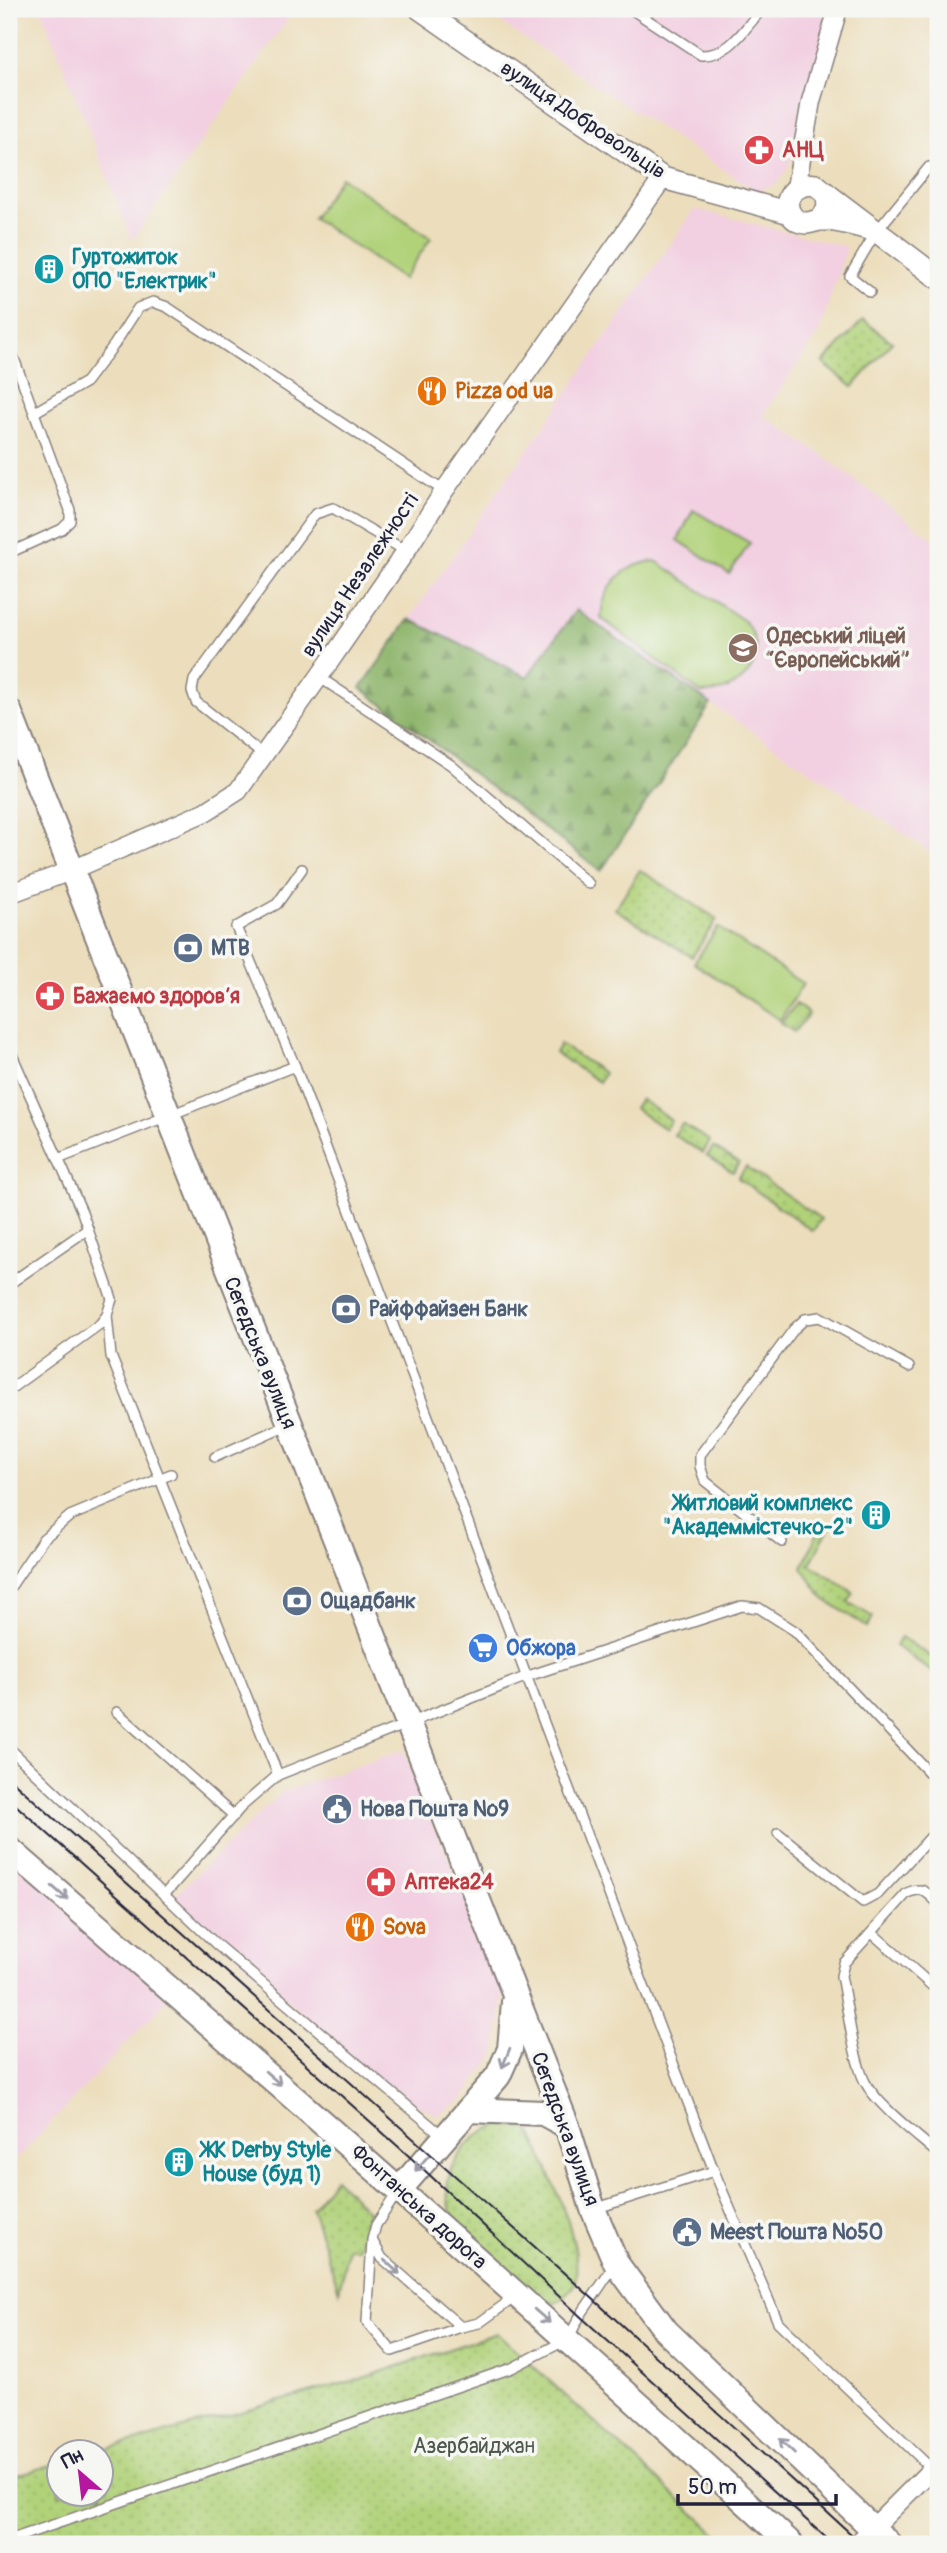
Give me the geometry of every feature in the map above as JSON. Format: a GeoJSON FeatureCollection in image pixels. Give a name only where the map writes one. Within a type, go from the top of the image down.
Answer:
{"type":"FeatureCollection","features":[{"type":"Feature","properties":{"kind":"main road","name":"Сегедська вулиця"},"geometry":{"type":"LineString","coordinates":[[9,711],[167,1118],[568,2126],[593,2209],[616,2263]]}},
{"type":"Feature","properties":{"kind":"main road","name":"Фонтанська дорога"},"geometry":{"type":"LineString","coordinates":[[9,1849],[400,2189],[791,2544]]}},
{"type":"Feature","properties":{"kind":"main road","name":"Сегедська вулиця"},"geometry":{"type":"LineString","coordinates":[[400,2189],[498,2076],[510,2049],[514,1994]]}},
{"type":"Feature","properties":{"kind":"main road"},"geometry":{"type":"LineString","coordinates":[[469,2110],[543,2113],[568,2126]]}},
{"type":"Feature","properties":{"kind":"main road"},"geometry":{"type":"LineString","coordinates":[[616,2263],[666,2331],[872,2539]]}},
{"type":"Feature","properties":{"kind":"street","name":"вулиця Добровольців"},"geometry":{"type":"LineString","coordinates":[[420,9],[663,178],[759,203],[804,194],[874,231],[938,278]]}},
{"type":"Feature","properties":{"kind":"street"},"geometry":{"type":"LineString","coordinates":[[821,220],[828,208],[804,194],[801,161],[811,101],[838,9]]}},
{"type":"Feature","properties":{"kind":"street","name":"вулиця Незалежності"},"geometry":{"type":"LineString","coordinates":[[9,894],[70,871],[205,812],[238,790],[663,178]]}},
{"type":"Feature","properties":{"kind":"street","name":"вулиця Добровольців"},"geometry":{"type":"LineString","coordinates":[[804,194],[801,222],[807,224],[821,220],[874,231]]}},
{"type":"Feature","properties":{"kind":"street"},"geometry":{"type":"LineString","coordinates":[[872,2539],[935,2466]]}},
{"type":"Feature","properties":{"kind":"lane"},"geometry":{"type":"LineString","coordinates":[[631,9],[701,55],[713,56],[729,48],[761,9]]}},
{"type":"Feature","properties":{"kind":"lane"},"geometry":{"type":"LineString","coordinates":[[870,292],[850,276],[874,231],[929,167],[938,175]]}},
{"type":"Feature","properties":{"kind":"lane"},"geometry":{"type":"LineString","coordinates":[[35,412],[86,382],[138,308],[152,302],[167,307],[444,491]]}},
{"type":"Feature","properties":{"kind":"lane"},"geometry":{"type":"LineString","coordinates":[[9,345],[70,510],[71,521],[62,529],[9,554]]}},
{"type":"Feature","properties":{"kind":"lane"},"geometry":{"type":"LineString","coordinates":[[262,754],[196,702],[192,691],[194,680],[315,514],[333,508],[406,551]]}},
{"type":"Feature","properties":{"kind":"lane"},"geometry":{"type":"LineString","coordinates":[[319,677],[451,765],[589,884]]}},
{"type":"Feature","properties":{"kind":"lane"},"geometry":{"type":"LineString","coordinates":[[302,869],[277,904],[236,927],[295,1066],[714,2171],[778,2322],[935,2466]]}},
{"type":"Feature","properties":{"kind":"lane"},"geometry":{"type":"LineString","coordinates":[[9,1048],[88,1229],[112,1299],[107,1315],[100,1324],[9,1390]]}},
{"type":"Feature","properties":{"kind":"lane"},"geometry":{"type":"LineString","coordinates":[[58,1159],[295,1066]]}},
{"type":"Feature","properties":{"kind":"lane"},"geometry":{"type":"LineString","coordinates":[[9,1284],[88,1229]]}},
{"type":"Feature","properties":{"kind":"lane"},"geometry":{"type":"LineString","coordinates":[[107,1315],[111,1356],[278,1775]]}},
{"type":"Feature","properties":{"kind":"lane"},"geometry":{"type":"LineString","coordinates":[[782,1542],[705,1481],[700,1455],[794,1329],[805,1319],[820,1317],[909,1367]]}},
{"type":"Feature","properties":{"kind":"lane"},"geometry":{"type":"LineString","coordinates":[[215,1457],[289,1425]]}},
{"type":"Feature","properties":{"kind":"lane"},"geometry":{"type":"LineString","coordinates":[[9,1589],[44,1539],[70,1516],[171,1474]]}},
{"type":"Feature","properties":{"kind":"lane"},"geometry":{"type":"LineString","coordinates":[[164,1895],[234,1816],[278,1775],[525,1676],[742,1606],[759,1608],[794,1631],[938,1782]]}},
{"type":"Feature","properties":{"kind":"lane"},"geometry":{"type":"LineString","coordinates":[[117,1712],[234,1816]]}},
{"type":"Feature","properties":{"kind":"lane"},"geometry":{"type":"LineString","coordinates":[[9,1748],[217,1945],[445,2137]]}},
{"type":"Feature","properties":{"kind":"lane"},"geometry":{"type":"LineString","coordinates":[[778,1833],[863,1902],[878,1894],[938,1829]]}},
{"type":"Feature","properties":{"kind":"lane"},"geometry":{"type":"LineString","coordinates":[[938,1903],[925,1891],[917,1889],[907,1893],[844,1963],[841,1976],[858,2062],[865,2082],[878,2099],[938,2154]]}},
{"type":"Feature","properties":{"kind":"lane"},"geometry":{"type":"LineString","coordinates":[[872,1933],[938,1991]]}},
{"type":"Feature","properties":{"kind":"lane"},"geometry":{"type":"LineString","coordinates":[[593,2209],[714,2171]]}},
{"type":"Feature","properties":{"kind":"lane"},"geometry":{"type":"LineString","coordinates":[[400,2189],[376,2225],[372,2240],[367,2322],[392,2351],[479,2323],[518,2295]]}},
{"type":"Feature","properties":{"kind":"lane"},"geometry":{"type":"LineString","coordinates":[[372,2240],[382,2258],[461,2328]]}},
{"type":"Feature","properties":{"kind":"lane"},"geometry":{"type":"LineString","coordinates":[[9,2540],[512,2368],[568,2339],[580,2316],[616,2263]]}},
{"type":"Feature","properties":{"kind":"shaded area"},"geometry":{"type":"Polygon","coordinates":[[[41,9],[295,9],[132,240],[41,9]]]}},
{"type":"Feature","properties":{"kind":"shaded area"},"geometry":{"type":"Polygon","coordinates":[[[480,9],[834,9],[788,168],[777,184],[756,191],[480,9]]]}},
{"type":"Feature","properties":{"kind":"shaded area"},"geometry":{"type":"Polygon","coordinates":[[[695,209],[847,247],[819,332],[763,415],[818,452],[938,543],[938,857],[711,704],[601,871],[361,688],[695,209]]]}},
{"type":"Feature","properties":{"kind":"shaded area"},"geometry":{"type":"Polygon","coordinates":[[[403,1750],[504,1992],[495,2054],[461,2101],[438,2115],[389,2090],[172,1898],[282,1792],[403,1750]]]}},
{"type":"Feature","properties":{"kind":"shaded area"},"geometry":{"type":"Polygon","coordinates":[[[9,1853],[169,1998],[9,2167],[9,1853]]]}},
{"type":"Feature","properties":{"kind":"green space"},"geometry":{"type":"Polygon","coordinates":[[[341,177],[431,238],[403,279],[313,218],[341,177]]]}},
{"type":"Feature","properties":{"kind":"green space"},"geometry":{"type":"Polygon","coordinates":[[[863,320],[892,342],[853,387],[823,363],[863,320]]]}},
{"type":"Feature","properties":{"kind":"green space"},"geometry":{"type":"Polygon","coordinates":[[[693,510],[750,543],[729,574],[678,540],[693,510]]]}},
{"type":"Feature","properties":{"kind":"green space"},"geometry":{"type":"Polygon","coordinates":[[[656,561],[743,620],[752,633],[756,646],[755,659],[741,680],[716,692],[701,693],[601,618],[606,596],[617,578],[634,567],[656,561]]]}},
{"type":"Feature","properties":{"kind":"green space"},"geometry":{"type":"Polygon","coordinates":[[[576,610],[711,704],[601,871],[361,688],[409,619],[527,677],[576,610]]]}},
{"type":"Feature","properties":{"kind":"green space"},"geometry":{"type":"Polygon","coordinates":[[[640,870],[717,919],[692,957],[615,909],[640,870]]]}},
{"type":"Feature","properties":{"kind":"green space"},"geometry":{"type":"Polygon","coordinates":[[[718,927],[803,984],[780,1020],[694,963],[718,927]]]}},
{"type":"Feature","properties":{"kind":"green space"},"geometry":{"type":"Polygon","coordinates":[[[796,1004],[809,1014],[794,1032],[781,1023],[796,1004]]]}},
{"type":"Feature","properties":{"kind":"green space"},"geometry":{"type":"Polygon","coordinates":[[[560,1044],[604,1073],[599,1082],[555,1053],[560,1044]]]}},
{"type":"Feature","properties":{"kind":"green space"},"geometry":{"type":"Polygon","coordinates":[[[640,1099],[671,1120],[665,1129],[634,1108],[640,1099]]]}},
{"type":"Feature","properties":{"kind":"green space"},"geometry":{"type":"Polygon","coordinates":[[[682,1124],[710,1141],[703,1153],[674,1135],[682,1124]]]}},
{"type":"Feature","properties":{"kind":"green space"},"geometry":{"type":"Polygon","coordinates":[[[713,1147],[739,1163],[733,1172],[707,1156],[713,1147]]]}},
{"type":"Feature","properties":{"kind":"green space"},"geometry":{"type":"Polygon","coordinates":[[[746,1167],[821,1219],[813,1231],[738,1178],[746,1167]]]}},
{"type":"Feature","properties":{"kind":"green space"},"geometry":{"type":"Polygon","coordinates":[[[822,1523],[829,1528],[810,1564],[854,1593],[848,1602],[873,1617],[867,1627],[824,1599],[802,1568],[822,1523]]]}},
{"type":"Feature","properties":{"kind":"green space"},"geometry":{"type":"Polygon","coordinates":[[[901,1637],[938,1661],[938,1675],[895,1646],[901,1637]]]}},
{"type":"Feature","properties":{"kind":"green space"},"geometry":{"type":"Polygon","coordinates":[[[504,2125],[525,2128],[532,2134],[564,2208],[577,2268],[574,2284],[556,2303],[542,2302],[471,2241],[460,2230],[448,2202],[448,2182],[454,2163],[479,2135],[504,2125]]]}},
{"type":"Feature","properties":{"kind":"green space"},"geometry":{"type":"Polygon","coordinates":[[[335,2178],[368,2211],[358,2248],[348,2248],[339,2291],[312,2209],[335,2178]]]}},
{"type":"Feature","properties":{"kind":"green space","name":"Азербайджан"},"geometry":{"type":"Polygon","coordinates":[[[497,2333],[728,2544],[9,2544],[9,2477],[46,2467],[46,2508],[116,2508],[116,2447],[363,2378],[497,2333]]]}},
{"type":"Feature","properties":{"kind":"tram line"},"geometry":{"type":"LineString","coordinates":[[9,1778],[592,2298],[862,2544]]}},
{"type":"Feature","properties":{"kind":"tram line"},"geometry":{"type":"LineString","coordinates":[[9,1799],[420,2166],[580,2316],[833,2544]]}},
{"type":"Feature","properties":{"kind":"place","name":"АНЦ"},"geometry":{"type":"Point","coordinates":[759,150]}},
{"type":"Feature","properties":{"kind":"place","name":"Гуртожиток ОПО \"Електрик\""},"geometry":{"type":"Point","coordinates":[49,269]}},
{"type":"Feature","properties":{"kind":"place","name":"Pizza od ua"},"geometry":{"type":"Point","coordinates":[432,391]}},
{"type":"Feature","properties":{"kind":"place","name":"Одеський ліцей “Європейський”"},"geometry":{"type":"Point","coordinates":[743,648]}},
{"type":"Feature","properties":{"kind":"place","name":"МТВ"},"geometry":{"type":"Point","coordinates":[188,948]}},
{"type":"Feature","properties":{"kind":"place","name":"Бажаємо здоровʼя"},"geometry":{"type":"Point","coordinates":[50,996]}},
{"type":"Feature","properties":{"kind":"place","name":"Райффайзен Банк"},"geometry":{"type":"Point","coordinates":[346,1309]}},
{"type":"Feature","properties":{"kind":"place","name":"Житловий комплекс \"Академмістечко-2\""},"geometry":{"type":"Point","coordinates":[876,1515]}},
{"type":"Feature","properties":{"kind":"place","name":"Ощадбанк"},"geometry":{"type":"Point","coordinates":[297,1601]}},
{"type":"Feature","properties":{"kind":"place","name":"Обжора"},"geometry":{"type":"Point","coordinates":[483,1648]}},
{"type":"Feature","properties":{"kind":"place","name":"Нова Пошта №9"},"geometry":{"type":"Point","coordinates":[337,1809]}},
{"type":"Feature","properties":{"kind":"place","name":"Аптека24"},"geometry":{"type":"Point","coordinates":[381,1882]}},
{"type":"Feature","properties":{"kind":"place","name":"Sova"},"geometry":{"type":"Point","coordinates":[360,1927]}},
{"type":"Feature","properties":{"kind":"place","name":"ЖК Derby Style House (буд 1)"},"geometry":{"type":"Point","coordinates":[179,2162]}},
{"type":"Feature","properties":{"kind":"place","name":"Meest Пошта №50"},"geometry":{"type":"Point","coordinates":[687,2232]}}]}
